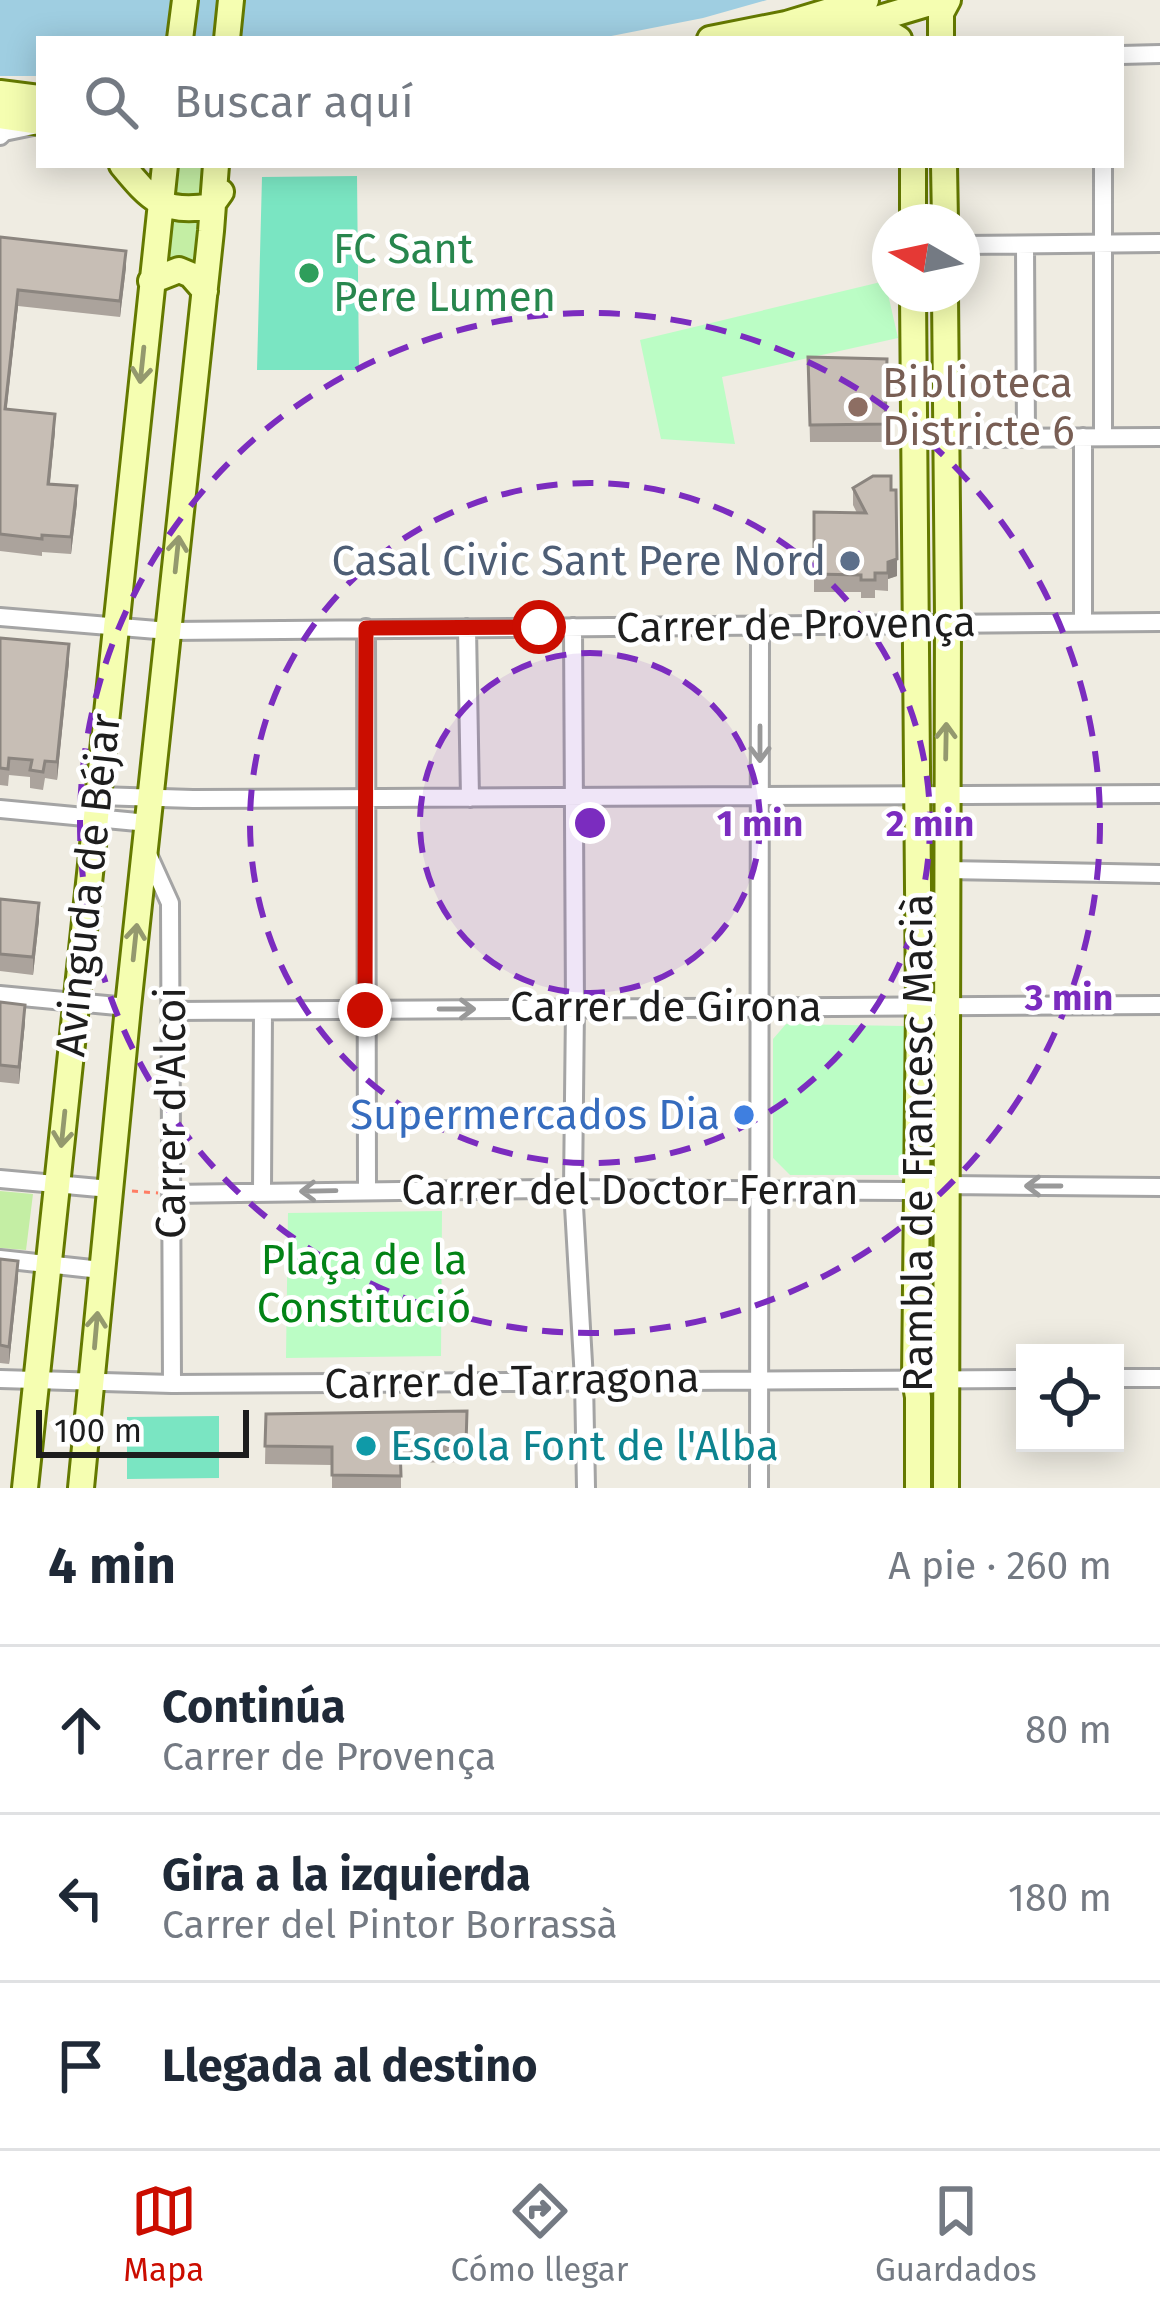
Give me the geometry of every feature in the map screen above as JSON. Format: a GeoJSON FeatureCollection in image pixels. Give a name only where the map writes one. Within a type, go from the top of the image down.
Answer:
{"type":"FeatureCollection","features":[{"type":"Feature","properties":{"kind":"main road"},"geometry":{"type":"LineString","coordinates":[[180,36],[185,0]]}},
{"type":"Feature","properties":{"kind":"main road"},"geometry":{"type":"LineString","coordinates":[[227,36],[231,0]]}},
{"type":"Feature","properties":{"kind":"main road"},"geometry":{"type":"LineString","coordinates":[[724,36],[866,0]]}},
{"type":"Feature","properties":{"kind":"main road"},"geometry":{"type":"LineString","coordinates":[[837,32],[944,0],[941,36]]}},
{"type":"Feature","properties":{"kind":"main road"},"geometry":{"type":"LineString","coordinates":[[912,36],[917,5]]}},
{"type":"Feature","properties":{"kind":"main road"},"geometry":{"type":"LineString","coordinates":[[807,36],[886,31],[894,36]]}},
{"type":"Feature","properties":{"kind":"main road"},"geometry":{"type":"LineString","coordinates":[[0,93],[36,98]]}},
{"type":"Feature","properties":{"kind":"main road"},"geometry":{"type":"LineString","coordinates":[[2,120],[36,124]]}},
{"type":"Feature","properties":{"kind":"main road"},"geometry":{"type":"LineString","coordinates":[[125,168],[154,200],[191,210],[219,191]]}},
{"type":"Feature","properties":{"kind":"main road"},"geometry":{"type":"LineString","coordinates":[[154,200],[164,168]]}},
{"type":"Feature","properties":{"kind":"main road"},"geometry":{"type":"LineString","coordinates":[[913,204],[914,168]]}},
{"type":"Feature","properties":{"kind":"main road"},"geometry":{"type":"LineString","coordinates":[[944,168],[945,204]]}},
{"type":"Feature","properties":{"kind":"main road","name":"Avinguda de Béjar"},"geometry":{"type":"LineString","coordinates":[[81,1488],[128,1007],[219,191]]}},
{"type":"Feature","properties":{"kind":"main road","name":"Avinguda de Béjar"},"geometry":{"type":"LineString","coordinates":[[25,1488],[156,236],[154,200]]}},
{"type":"Feature","properties":{"kind":"main road"},"geometry":{"type":"LineString","coordinates":[[151,281],[179,270],[205,291]]}},
{"type":"Feature","properties":{"kind":"main road","name":"Rambla de Francesc Macià"},"geometry":{"type":"LineString","coordinates":[[913,312],[918,1488]]}},
{"type":"Feature","properties":{"kind":"main road","name":"Rambla de Francesc Macià"},"geometry":{"type":"LineString","coordinates":[[945,312],[946,1488]]}},
{"type":"Feature","properties":{"kind":"street"},"geometry":{"type":"LineString","coordinates":[[1124,55],[1160,54]]}},
{"type":"Feature","properties":{"kind":"street"},"geometry":{"type":"LineString","coordinates":[[2,120],[10,108],[36,109]]}},
{"type":"Feature","properties":{"kind":"street"},"geometry":{"type":"LineString","coordinates":[[1103,168],[1103,437]]}},
{"type":"Feature","properties":{"kind":"street"},"geometry":{"type":"LineString","coordinates":[[980,245],[1160,243]]}},
{"type":"Feature","properties":{"kind":"street"},"geometry":{"type":"LineString","coordinates":[[1025,244],[1026,437]]}},
{"type":"Feature","properties":{"kind":"street"},"geometry":{"type":"LineString","coordinates":[[947,438],[1160,436]]}},
{"type":"Feature","properties":{"kind":"street"},"geometry":{"type":"LineString","coordinates":[[1083,437],[1083,622]]}},
{"type":"Feature","properties":{"kind":"street","name":"Carrer de Provença"},"geometry":{"type":"LineString","coordinates":[[0,616],[169,632],[1160,622]]}},
{"type":"Feature","properties":{"kind":"street"},"geometry":{"type":"LineString","coordinates":[[573,627],[573,1189],[586,1488]]}},
{"type":"Feature","properties":{"kind":"street"},"geometry":{"type":"LineString","coordinates":[[759,1488],[760,627]]}},
{"type":"Feature","properties":{"kind":"street"},"geometry":{"type":"LineString","coordinates":[[366,628],[367,1190]]}},
{"type":"Feature","properties":{"kind":"street"},"geometry":{"type":"LineString","coordinates":[[467,628],[470,798]]}},
{"type":"Feature","properties":{"kind":"street"},"geometry":{"type":"LineString","coordinates":[[0,808],[97,807],[148,823],[364,797],[1160,794]]}},
{"type":"Feature","properties":{"kind":"street","name":"Carrer d'Alcoi"},"geometry":{"type":"LineString","coordinates":[[148,823],[170,903],[172,1384]]}},
{"type":"Feature","properties":{"kind":"street"},"geometry":{"type":"LineString","coordinates":[[946,870],[1160,874]]}},
{"type":"Feature","properties":{"kind":"street"},"geometry":{"type":"LineString","coordinates":[[0,994],[128,1007]]}},
{"type":"Feature","properties":{"kind":"street","name":"Carrer de Girona"},"geometry":{"type":"LineString","coordinates":[[172,1012],[1160,1005]]}},
{"type":"Feature","properties":{"kind":"street"},"geometry":{"type":"LineString","coordinates":[[262,1192],[263,1011]]}},
{"type":"Feature","properties":{"kind":"street"},"geometry":{"type":"LineString","coordinates":[[0,1179],[110,1189]]}},
{"type":"Feature","properties":{"kind":"street","name":"Carrer del Doctor Ferran"},"geometry":{"type":"LineString","coordinates":[[172,1194],[1160,1186]]}},
{"type":"Feature","properties":{"kind":"street"},"geometry":{"type":"LineString","coordinates":[[0,1259],[101,1270]]}},
{"type":"Feature","properties":{"kind":"street"},"geometry":{"type":"LineString","coordinates":[[1124,1378],[1160,1378]]}},
{"type":"Feature","properties":{"kind":"street","name":"Carrer de Tarragona"},"geometry":{"type":"LineString","coordinates":[[0,1379],[172,1384],[1016,1379]]}},
{"type":"Feature","properties":{"kind":"path"},"geometry":{"type":"LineString","coordinates":[[110,1189],[172,1194]]}},
{"type":"Feature","properties":{"kind":"green space"},"geometry":{"type":"Polygon","coordinates":[[[173,168],[207,168],[202,196],[197,200],[174,195],[173,168]]]}},
{"type":"Feature","properties":{"kind":"green space","name":"FC Sant Pere Lumen"},"geometry":{"type":"Polygon","coordinates":[[[357,176],[359,370],[257,370],[262,177],[357,176]]]}},
{"type":"Feature","properties":{"kind":"green space"},"geometry":{"type":"Polygon","coordinates":[[[167,215],[201,220],[197,273],[160,267],[167,215]]]}},
{"type":"Feature","properties":{"kind":"green space"},"geometry":{"type":"Polygon","coordinates":[[[872,284],[872,312],[892,312],[898,338],[722,377],[735,444],[661,439],[640,340],[872,284]]]}},
{"type":"Feature","properties":{"kind":"green space"},"geometry":{"type":"Polygon","coordinates":[[[786,1024],[904,1026],[903,1175],[790,1175],[773,1158],[773,1039],[786,1024]]]}},
{"type":"Feature","properties":{"kind":"green space"},"geometry":{"type":"Polygon","coordinates":[[[0,1191],[33,1194],[26,1250],[0,1248],[0,1191]]]}},
{"type":"Feature","properties":{"kind":"green space","name":"Plaça de la Constitució"},"geometry":{"type":"Polygon","coordinates":[[[442,1211],[441,1356],[286,1358],[288,1213],[442,1211]]]}},
{"type":"Feature","properties":{"kind":"green space"},"geometry":{"type":"Polygon","coordinates":[[[219,1416],[219,1478],[127,1479],[127,1417],[219,1416]]]}},
{"type":"Feature","properties":{"kind":"water"},"geometry":{"type":"Polygon","coordinates":[[[0,0],[767,0],[611,36],[36,36],[36,76],[0,76],[0,0]]]}},
{"type":"Feature","properties":{"kind":"building"},"geometry":{"type":"Polygon","coordinates":[[[0,237],[126,251],[120,301],[18,290],[5,409],[55,414],[48,484],[77,486],[71,537],[0,534],[0,237]]]}},
{"type":"Feature","properties":{"kind":"building"},"geometry":{"type":"Polygon","coordinates":[[[808,357],[887,359],[885,424],[810,425],[808,357]]]}},
{"type":"Feature","properties":{"kind":"building"},"geometry":{"type":"Polygon","coordinates":[[[873,476],[891,476],[891,490],[896,490],[897,559],[888,562],[888,573],[875,573],[875,580],[861,580],[861,575],[814,574],[814,512],[866,513],[853,488],[873,476]]]}},
{"type":"Feature","properties":{"kind":"building"},"geometry":{"type":"Polygon","coordinates":[[[0,638],[69,644],[57,762],[45,761],[43,772],[30,770],[32,760],[9,758],[8,769],[0,768],[0,638]]]}},
{"type":"Feature","properties":{"kind":"building"},"geometry":{"type":"Polygon","coordinates":[[[0,899],[39,903],[33,957],[0,954],[0,899]]]}},
{"type":"Feature","properties":{"kind":"building"},"geometry":{"type":"Polygon","coordinates":[[[0,1002],[25,1005],[19,1067],[0,1065],[0,1002]]]}},
{"type":"Feature","properties":{"kind":"building"},"geometry":{"type":"Polygon","coordinates":[[[0,1259],[18,1261],[9,1347],[0,1345],[0,1259]]]}},
{"type":"Feature","properties":{"kind":"building","name":"Escola Font de l'Alba"},"geometry":{"type":"Polygon","coordinates":[[[467,1411],[466,1444],[400,1446],[401,1476],[332,1475],[332,1447],[265,1446],[266,1414],[467,1411]]]}},
{"type":"Feature","properties":{"kind":"place","name":"FC Sant Pere Lumen"},"geometry":{"type":"Point","coordinates":[309,273]}},
{"type":"Feature","properties":{"kind":"place","name":"Biblioteca Districte 6"},"geometry":{"type":"Point","coordinates":[858,407]}},
{"type":"Feature","properties":{"kind":"place","name":"Casal Civic Sant Pere Nord"},"geometry":{"type":"Point","coordinates":[850,561]}},
{"type":"Feature","properties":{"kind":"place","name":"Supermercados Dia"},"geometry":{"type":"Point","coordinates":[744,1115]}},
{"type":"Feature","properties":{"kind":"place","name":"Escola Font de l'Alba"},"geometry":{"type":"Point","coordinates":[366,1446]}},
{"type":"Feature","properties":{"kind":"route"},"geometry":{"type":"LineString","coordinates":[[365,1010],[366,628],[539,627]]}}]}
